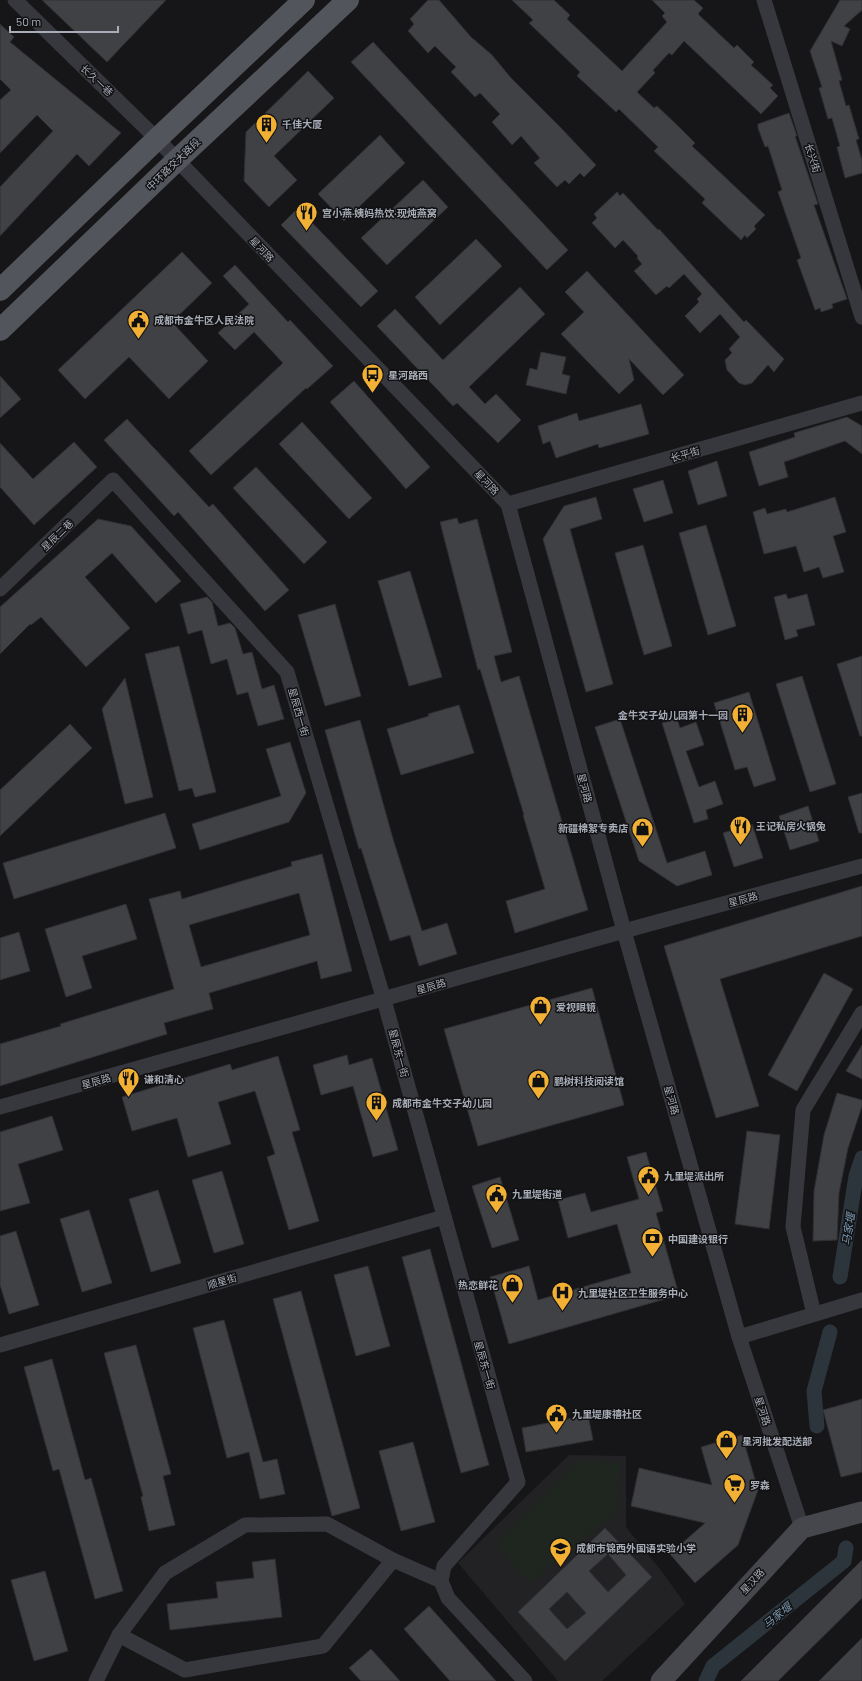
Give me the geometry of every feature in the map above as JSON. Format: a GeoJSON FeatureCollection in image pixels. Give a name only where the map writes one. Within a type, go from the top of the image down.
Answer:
{"type":"FeatureCollection","features":[{"type":"Feature","properties":{"kind":"main road"},"geometry":{"type":"LineString","coordinates":[[0,290],[304,0]]}},
{"type":"Feature","properties":{"kind":"main road","name":"中环路交大路段"},"geometry":{"type":"LineString","coordinates":[[0,330],[177,160],[348,0]]}},
{"type":"Feature","properties":{"kind":"street","name":"长久一巷"},"geometry":{"type":"LineString","coordinates":[[15,0],[177,160]]}},
{"type":"Feature","properties":{"kind":"street","name":"长兴街"},"geometry":{"type":"LineString","coordinates":[[764,0],[862,316]]}},
{"type":"Feature","properties":{"kind":"street","name":"星河路"},"geometry":{"type":"LineString","coordinates":[[177,160],[508,504],[624,931],[739,1337],[802,1528]]}},
{"type":"Feature","properties":{"kind":"street","name":"长平街"},"geometry":{"type":"LineString","coordinates":[[508,504],[862,403]]}},
{"type":"Feature","properties":{"kind":"street","name":"星辰二巷"},"geometry":{"type":"LineString","coordinates":[[0,589],[113,480]]}},
{"type":"Feature","properties":{"kind":"street","name":"星辰西一街"},"geometry":{"type":"LineString","coordinates":[[113,480],[288,672],[384,1000]]}},
{"type":"Feature","properties":{"kind":"street","name":"星辰路"},"geometry":{"type":"LineString","coordinates":[[0,1108],[624,931],[862,866]]}},
{"type":"Feature","properties":{"kind":"street","name":"星辰东一街"},"geometry":{"type":"LineString","coordinates":[[384,1000],[518,1482],[444,1566],[442,1581]]}},
{"type":"Feature","properties":{"kind":"street"},"geometry":{"type":"LineString","coordinates":[[814,1314],[793,1227],[803,1110],[862,1013]]}},
{"type":"Feature","properties":{"kind":"street","name":"顺星街"},"geometry":{"type":"LineString","coordinates":[[0,1345],[444,1217]]}},
{"type":"Feature","properties":{"kind":"street"},"geometry":{"type":"LineString","coordinates":[[739,1337],[862,1300]]}},
{"type":"Feature","properties":{"kind":"street"},"geometry":{"type":"LineString","coordinates":[[802,1528],[862,1512]]}},
{"type":"Feature","properties":{"kind":"street"},"geometry":{"type":"LineString","coordinates":[[96,1681],[119,1635],[165,1573],[245,1525],[327,1524],[393,1560],[442,1581],[448,1598],[525,1681]]}},
{"type":"Feature","properties":{"kind":"street","name":"星汉路"},"geometry":{"type":"LineString","coordinates":[[660,1681],[802,1528]]}},
{"type":"Feature","properties":{"kind":"street"},"geometry":{"type":"LineString","coordinates":[[119,1635],[185,1670],[323,1646],[393,1560]]}},
{"type":"Feature","properties":{"kind":"shaded area","name":"成都市锦西外国语实验小学"},"geometry":{"type":"Polygon","coordinates":[[[569,1455],[626,1456],[626,1527],[663,1573],[685,1604],[602,1681],[558,1681],[458,1563],[569,1455]]]}},
{"type":"Feature","properties":{"kind":"shaded area"},"geometry":{"type":"Polygon","coordinates":[[[579,1460],[620,1463],[617,1511],[530,1583],[495,1544],[579,1460]]]}},
{"type":"Feature","properties":{"kind":"building"},"geometry":{"type":"Polygon","coordinates":[[[42,0],[166,0],[107,62],[42,0]]]}},
{"type":"Feature","properties":{"kind":"building"},"geometry":{"type":"Polygon","coordinates":[[[428,0],[439,0],[471,37],[492,55],[511,78],[596,165],[584,177],[580,173],[569,184],[565,180],[557,187],[534,163],[540,158],[521,136],[512,145],[492,122],[500,114],[480,93],[475,97],[451,72],[456,67],[435,46],[428,53],[408,31],[414,24],[410,19],[428,0]]]}},
{"type":"Feature","properties":{"kind":"building"},"geometry":{"type":"Polygon","coordinates":[[[512,0],[554,0],[570,15],[567,19],[622,71],[667,22],[662,16],[665,13],[652,0],[694,0],[703,8],[698,14],[734,48],[737,45],[754,62],[751,65],[773,85],[770,88],[778,96],[761,114],[684,41],[672,55],[669,53],[653,70],[655,73],[637,92],[654,108],[657,106],[678,126],[695,143],[692,146],[765,215],[754,226],[756,229],[747,238],[745,235],[741,240],[702,203],[705,199],[654,151],[658,147],[619,109],[616,112],[577,76],[580,72],[529,23],[533,20],[512,0]]]}},
{"type":"Feature","properties":{"kind":"building"},"geometry":{"type":"Polygon","coordinates":[[[840,0],[862,0],[862,10],[844,26],[850,29],[842,46],[831,41],[842,80],[839,81],[846,106],[849,105],[859,139],[856,140],[862,160],[862,173],[845,178],[837,147],[840,146],[832,118],[828,119],[819,88],[822,87],[810,51],[840,0]]]}},
{"type":"Feature","properties":{"kind":"building"},"geometry":{"type":"Polygon","coordinates":[[[0,24],[14,37],[10,42],[121,133],[89,166],[77,154],[0,236],[0,187],[53,131],[37,115],[0,153],[0,100],[11,90],[0,79],[0,24]]]}},
{"type":"Feature","properties":{"kind":"building"},"geometry":{"type":"Polygon","coordinates":[[[373,42],[568,250],[547,270],[351,62],[373,42]]]}},
{"type":"Feature","properties":{"kind":"building","name":"千佳大厦"},"geometry":{"type":"Polygon","coordinates":[[[308,71],[334,98],[274,156],[297,180],[269,207],[244,181],[246,132],[308,71]]]}},
{"type":"Feature","properties":{"kind":"building"},"geometry":{"type":"Polygon","coordinates":[[[789,113],[797,136],[795,136],[818,204],[814,205],[847,299],[832,304],[833,308],[821,312],[820,308],[815,310],[797,260],[801,258],[778,192],[782,190],[768,146],[765,147],[758,128],[758,124],[789,113]]]}},
{"type":"Feature","properties":{"kind":"building"},"geometry":{"type":"Polygon","coordinates":[[[380,135],[405,163],[344,221],[318,194],[380,135]]]}},
{"type":"Feature","properties":{"kind":"building"},"geometry":{"type":"Polygon","coordinates":[[[423,180],[448,207],[387,265],[361,238],[423,180]]]}},
{"type":"Feature","properties":{"kind":"building"},"geometry":{"type":"Polygon","coordinates":[[[617,192],[620,196],[623,193],[658,230],[659,229],[744,322],[746,320],[784,359],[774,372],[768,365],[752,383],[745,385],[739,383],[727,370],[725,360],[732,353],[729,349],[740,337],[720,314],[700,333],[685,316],[699,302],[697,299],[702,294],[684,274],[669,288],[667,286],[656,295],[634,271],[642,264],[637,258],[638,256],[623,240],[615,248],[592,223],[597,218],[594,214],[617,192]]]}},
{"type":"Feature","properties":{"kind":"building"},"geometry":{"type":"Polygon","coordinates":[[[298,208],[378,291],[361,307],[281,225],[298,208]]]}},
{"type":"Feature","properties":{"kind":"building"},"geometry":{"type":"Polygon","coordinates":[[[476,239],[502,266],[440,325],[415,297],[476,239]]]}},
{"type":"Feature","properties":{"kind":"building","name":"成都市金牛区人民法院"},"geometry":{"type":"Polygon","coordinates":[[[182,252],[212,283],[172,322],[208,361],[169,399],[129,357],[85,399],[58,370],[182,252]]]}},
{"type":"Feature","properties":{"kind":"building"},"geometry":{"type":"Polygon","coordinates":[[[235,265],[288,322],[290,320],[333,366],[307,389],[306,388],[211,475],[189,451],[283,363],[254,332],[235,350],[218,333],[249,304],[223,276],[235,265]]]}},
{"type":"Feature","properties":{"kind":"building"},"geometry":{"type":"Polygon","coordinates":[[[587,271],[684,375],[663,395],[629,359],[634,380],[619,394],[561,334],[584,312],[565,292],[587,271]]]}},
{"type":"Feature","properties":{"kind":"building"},"geometry":{"type":"Polygon","coordinates":[[[520,287],[545,314],[469,387],[485,404],[496,394],[521,420],[498,443],[457,403],[453,406],[377,326],[395,309],[443,360],[520,287]]]}},
{"type":"Feature","properties":{"kind":"building"},"geometry":{"type":"Polygon","coordinates":[[[541,352],[566,357],[562,374],[570,376],[566,394],[526,385],[530,368],[537,370],[541,352]]]}},
{"type":"Feature","properties":{"kind":"building"},"geometry":{"type":"Polygon","coordinates":[[[0,376],[21,399],[0,418],[0,376]]]}},
{"type":"Feature","properties":{"kind":"building"},"geometry":{"type":"Polygon","coordinates":[[[354,381],[430,467],[406,489],[330,402],[354,381]]]}},
{"type":"Feature","properties":{"kind":"building"},"geometry":{"type":"Polygon","coordinates":[[[641,404],[649,434],[599,448],[598,444],[556,458],[550,441],[543,444],[538,426],[577,413],[579,421],[641,404]]]}},
{"type":"Feature","properties":{"kind":"building"},"geometry":{"type":"Polygon","coordinates":[[[847,417],[862,426],[862,454],[845,441],[784,462],[788,477],[759,486],[749,452],[795,437],[794,433],[847,417]]]}},
{"type":"Feature","properties":{"kind":"building"},"geometry":{"type":"Polygon","coordinates":[[[127,419],[209,507],[213,504],[289,590],[265,611],[178,512],[174,516],[104,440],[127,419]]]}},
{"type":"Feature","properties":{"kind":"building"},"geometry":{"type":"Polygon","coordinates":[[[302,422],[372,498],[349,519],[279,444],[302,422]]]}},
{"type":"Feature","properties":{"kind":"building"},"geometry":{"type":"Polygon","coordinates":[[[74,442],[97,467],[34,525],[0,487],[0,443],[33,479],[74,442]]]}},
{"type":"Feature","properties":{"kind":"building"},"geometry":{"type":"Polygon","coordinates":[[[717,461],[727,496],[698,505],[688,471],[717,461]]]}},
{"type":"Feature","properties":{"kind":"building"},"geometry":{"type":"Polygon","coordinates":[[[256,467],[327,542],[304,564],[233,488],[256,467]]]}},
{"type":"Feature","properties":{"kind":"building"},"geometry":{"type":"Polygon","coordinates":[[[663,480],[673,513],[644,522],[633,489],[663,480]]]}},
{"type":"Feature","properties":{"kind":"building"},"geometry":{"type":"Polygon","coordinates":[[[596,497],[602,519],[570,529],[613,684],[586,692],[543,539],[564,506],[596,497]]]}},
{"type":"Feature","properties":{"kind":"building"},"geometry":{"type":"Polygon","coordinates":[[[835,497],[846,532],[833,536],[844,572],[823,578],[819,567],[804,572],[796,546],[764,554],[753,512],[765,508],[767,514],[786,509],[787,512],[835,497]]]}},
{"type":"Feature","properties":{"kind":"building"},"geometry":{"type":"Polygon","coordinates":[[[457,518],[459,524],[477,519],[512,652],[494,656],[501,682],[519,676],[588,910],[515,933],[506,901],[545,889],[480,669],[478,670],[440,522],[457,518]]]}},
{"type":"Feature","properties":{"kind":"building"},"geometry":{"type":"Polygon","coordinates":[[[98,519],[131,526],[181,581],[156,603],[112,553],[85,577],[130,628],[86,667],[41,617],[31,625],[30,624],[0,654],[0,607],[98,519]]]}},
{"type":"Feature","properties":{"kind":"building"},"geometry":{"type":"Polygon","coordinates":[[[706,525],[736,626],[708,635],[679,533],[706,525]]]}},
{"type":"Feature","properties":{"kind":"building"},"geometry":{"type":"Polygon","coordinates":[[[643,545],[672,646],[644,655],[615,553],[643,545]]]}},
{"type":"Feature","properties":{"kind":"building"},"geometry":{"type":"Polygon","coordinates":[[[410,571],[442,677],[409,686],[378,581],[410,571]]]}},
{"type":"Feature","properties":{"kind":"building"},"geometry":{"type":"Polygon","coordinates":[[[786,594],[788,599],[807,594],[815,625],[796,630],[798,636],[785,640],[774,597],[786,594]]]}},
{"type":"Feature","properties":{"kind":"building"},"geometry":{"type":"Polygon","coordinates":[[[207,597],[212,602],[218,626],[230,623],[235,628],[243,654],[252,652],[262,689],[274,685],[284,719],[258,726],[248,692],[237,695],[227,659],[211,664],[202,630],[188,634],[180,604],[207,597]]]}},
{"type":"Feature","properties":{"kind":"building"},"geometry":{"type":"Polygon","coordinates":[[[335,604],[361,696],[325,706],[298,615],[335,604]]]}},
{"type":"Feature","properties":{"kind":"building"},"geometry":{"type":"Polygon","coordinates":[[[179,646],[216,792],[195,797],[192,788],[179,791],[145,654],[179,646]]]}},
{"type":"Feature","properties":{"kind":"building"},"geometry":{"type":"Polygon","coordinates":[[[862,656],[862,736],[860,736],[837,664],[862,656]]]}},
{"type":"Feature","properties":{"kind":"building"},"geometry":{"type":"Polygon","coordinates":[[[802,676],[836,784],[810,792],[776,684],[802,676]]]}},
{"type":"Feature","properties":{"kind":"building"},"geometry":{"type":"Polygon","coordinates":[[[125,678],[153,797],[125,804],[102,709],[125,678]]]}},
{"type":"Feature","properties":{"kind":"building","name":"金牛交子幼儿园第十一园"},"geometry":{"type":"Polygon","coordinates":[[[749,692],[776,780],[754,787],[747,767],[735,770],[714,703],[749,692]]]}},
{"type":"Feature","properties":{"kind":"building"},"geometry":{"type":"Polygon","coordinates":[[[459,705],[474,753],[401,775],[387,729],[429,716],[428,714],[459,705]]]}},
{"type":"Feature","properties":{"kind":"building"},"geometry":{"type":"Polygon","coordinates":[[[620,719],[667,863],[705,851],[712,875],[677,886],[639,861],[595,727],[620,719]]]}},
{"type":"Feature","properties":{"kind":"building"},"geometry":{"type":"Polygon","coordinates":[[[677,719],[680,728],[696,722],[704,745],[686,751],[699,787],[715,781],[723,804],[706,810],[708,819],[694,823],[662,723],[677,719]]]}},
{"type":"Feature","properties":{"kind":"building"},"geometry":{"type":"Polygon","coordinates":[[[360,720],[393,839],[422,931],[447,923],[457,954],[419,966],[410,935],[390,941],[361,848],[359,849],[325,730],[360,720]]]}},
{"type":"Feature","properties":{"kind":"building"},"geometry":{"type":"Polygon","coordinates":[[[70,724],[92,748],[0,836],[0,790],[70,724]]]}},
{"type":"Feature","properties":{"kind":"building"},"geometry":{"type":"Polygon","coordinates":[[[290,742],[306,793],[289,822],[200,850],[192,824],[281,796],[266,749],[290,742]]]}},
{"type":"Feature","properties":{"kind":"building"},"geometry":{"type":"Polygon","coordinates":[[[862,793],[862,833],[859,833],[848,797],[862,793]]]}},
{"type":"Feature","properties":{"kind":"building"},"geometry":{"type":"Polygon","coordinates":[[[808,806],[819,841],[790,850],[779,816],[808,806]]]}},
{"type":"Feature","properties":{"kind":"building"},"geometry":{"type":"Polygon","coordinates":[[[165,813],[176,848],[14,899],[3,863],[165,813]]]}},
{"type":"Feature","properties":{"kind":"building"},"geometry":{"type":"Polygon","coordinates":[[[752,824],[763,858],[734,867],[723,833],[752,824]]]}},
{"type":"Feature","properties":{"kind":"building"},"geometry":{"type":"Polygon","coordinates":[[[322,854],[352,971],[321,979],[317,961],[209,993],[213,1009],[164,1023],[167,1034],[0,1086],[0,1044],[61,1026],[60,1024],[174,989],[149,899],[180,891],[182,899],[292,866],[291,862],[322,854]],[[299,893],[189,925],[201,967],[310,935],[299,893]]]}},
{"type":"Feature","properties":{"kind":"building"},"geometry":{"type":"Polygon","coordinates":[[[862,886],[862,936],[720,979],[759,1106],[716,1118],[664,946],[862,886]]]}},
{"type":"Feature","properties":{"kind":"building"},"geometry":{"type":"Polygon","coordinates":[[[126,904],[137,939],[82,956],[92,988],[66,997],[45,929],[126,904]]]}},
{"type":"Feature","properties":{"kind":"building"},"geometry":{"type":"Polygon","coordinates":[[[19,932],[30,971],[0,980],[0,938],[19,932]]]}},
{"type":"Feature","properties":{"kind":"building"},"geometry":{"type":"Polygon","coordinates":[[[824,973],[853,989],[797,1091],[768,1075],[824,973]]]}},
{"type":"Feature","properties":{"kind":"building"},"geometry":{"type":"Polygon","coordinates":[[[592,988],[624,1105],[478,1146],[444,1029],[592,988]]]}},
{"type":"Feature","properties":{"kind":"building"},"geometry":{"type":"Polygon","coordinates":[[[862,1045],[862,1079],[846,1071],[862,1045]]]}},
{"type":"Feature","properties":{"kind":"building","name":"成都市金牛交子幼儿园"},"geometry":{"type":"Polygon","coordinates":[[[347,1055],[349,1065],[372,1058],[398,1150],[373,1157],[353,1086],[321,1095],[313,1065],[347,1055]]]}},
{"type":"Feature","properties":{"kind":"building"},"geometry":{"type":"Polygon","coordinates":[[[278,1056],[300,1130],[292,1132],[319,1221],[289,1230],[267,1157],[275,1154],[255,1091],[218,1102],[231,1144],[188,1157],[177,1118],[132,1131],[122,1097],[230,1064],[232,1070],[278,1056]]]}},
{"type":"Feature","properties":{"kind":"building"},"geometry":{"type":"Polygon","coordinates":[[[837,1093],[862,1100],[862,1106],[848,1148],[839,1193],[837,1240],[813,1241],[814,1191],[824,1135],[837,1093]]]}},
{"type":"Feature","properties":{"kind":"building"},"geometry":{"type":"Polygon","coordinates":[[[52,1116],[63,1150],[18,1164],[30,1203],[0,1211],[0,1132],[52,1116]]]}},
{"type":"Feature","properties":{"kind":"building"},"geometry":{"type":"Polygon","coordinates":[[[747,1131],[780,1135],[769,1229],[735,1224],[747,1131]]]}},
{"type":"Feature","properties":{"kind":"building"},"geometry":{"type":"Polygon","coordinates":[[[646,1152],[663,1211],[656,1213],[679,1295],[509,1344],[490,1277],[529,1266],[538,1300],[631,1273],[617,1224],[568,1238],[558,1200],[585,1193],[591,1212],[639,1199],[627,1157],[646,1152]]]}},
{"type":"Feature","properties":{"kind":"building"},"geometry":{"type":"Polygon","coordinates":[[[222,1171],[244,1244],[214,1253],[192,1180],[222,1171]]]}},
{"type":"Feature","properties":{"kind":"building","name":"九里堤街道"},"geometry":{"type":"Polygon","coordinates":[[[500,1177],[519,1240],[492,1248],[472,1186],[500,1177]]]}},
{"type":"Feature","properties":{"kind":"building"},"geometry":{"type":"Polygon","coordinates":[[[158,1190],[181,1263],[151,1272],[129,1199],[158,1190]]]}},
{"type":"Feature","properties":{"kind":"building"},"geometry":{"type":"Polygon","coordinates":[[[89,1210],[112,1283],[82,1292],[60,1219],[89,1210]]]}},
{"type":"Feature","properties":{"kind":"building"},"geometry":{"type":"Polygon","coordinates":[[[16,1231],[39,1305],[9,1314],[0,1285],[0,1236],[16,1231]]]}},
{"type":"Feature","properties":{"kind":"building"},"geometry":{"type":"Polygon","coordinates":[[[430,1249],[489,1465],[461,1473],[402,1257],[430,1249]]]}},
{"type":"Feature","properties":{"kind":"building"},"geometry":{"type":"Polygon","coordinates":[[[368,1266],[390,1346],[356,1356],[334,1275],[368,1266]]]}},
{"type":"Feature","properties":{"kind":"building"},"geometry":{"type":"Polygon","coordinates":[[[301,1291],[360,1508],[332,1516],[273,1299],[301,1291]]]}},
{"type":"Feature","properties":{"kind":"building"},"geometry":{"type":"Polygon","coordinates":[[[224,1320],[263,1462],[277,1459],[285,1494],[260,1499],[249,1452],[227,1458],[193,1328],[224,1320]]]}},
{"type":"Feature","properties":{"kind":"building"},"geometry":{"type":"Polygon","coordinates":[[[136,1345],[171,1474],[163,1476],[175,1525],[149,1531],[141,1497],[143,1496],[104,1353],[136,1345]]]}},
{"type":"Feature","properties":{"kind":"building"},"geometry":{"type":"Polygon","coordinates":[[[52,1359],[85,1480],[91,1478],[123,1591],[95,1599],[59,1469],[53,1471],[24,1367],[52,1359]]]}},
{"type":"Feature","properties":{"kind":"building"},"geometry":{"type":"Polygon","coordinates":[[[862,1399],[862,1472],[841,1477],[823,1410],[862,1399]]]}},
{"type":"Feature","properties":{"kind":"building","name":"九里堤康禧社区"},"geometry":{"type":"Polygon","coordinates":[[[588,1415],[593,1440],[526,1452],[522,1428],[588,1415]]]}},
{"type":"Feature","properties":{"kind":"building"},"geometry":{"type":"Polygon","coordinates":[[[742,1435],[758,1490],[738,1545],[695,1583],[670,1554],[705,1523],[631,1506],[639,1468],[712,1485],[701,1447],[742,1435]]]}},
{"type":"Feature","properties":{"kind":"building"},"geometry":{"type":"Polygon","coordinates":[[[413,1442],[435,1522],[401,1531],[379,1451],[413,1442]]]}},
{"type":"Feature","properties":{"kind":"building"},"geometry":{"type":"Polygon","coordinates":[[[605,1528],[652,1577],[565,1661],[518,1612],[605,1528]],[[608,1554],[589,1571],[608,1592],[626,1575],[608,1554]],[[567,1592],[549,1609],[567,1629],[586,1613],[567,1592]]]}},
{"type":"Feature","properties":{"kind":"building"},"geometry":{"type":"Polygon","coordinates":[[[275,1559],[282,1617],[170,1630],[167,1604],[218,1598],[216,1582],[254,1578],[252,1562],[275,1559]]]}},
{"type":"Feature","properties":{"kind":"building"},"geometry":{"type":"Polygon","coordinates":[[[862,1560],[862,1598],[778,1681],[741,1681],[862,1560]]]}},
{"type":"Feature","properties":{"kind":"building"},"geometry":{"type":"Polygon","coordinates":[[[45,1571],[68,1651],[34,1661],[11,1580],[45,1571]]]}},
{"type":"Feature","properties":{"kind":"building"},"geometry":{"type":"Polygon","coordinates":[[[429,1606],[496,1681],[450,1681],[404,1629],[429,1606]]]}},
{"type":"Feature","properties":{"kind":"building"},"geometry":{"type":"Polygon","coordinates":[[[862,1638],[862,1681],[819,1681],[862,1638]]]}},
{"type":"Feature","properties":{"kind":"building"},"geometry":{"type":"Polygon","coordinates":[[[371,1649],[400,1681],[361,1681],[349,1668],[371,1649]]]}},
{"type":"Feature","properties":{"kind":"waterway","name":"马家堰"},"geometry":{"type":"LineString","coordinates":[[840,1277],[856,1176],[862,1158]]}},
{"type":"Feature","properties":{"kind":"waterway","name":"马家堰"},"geometry":{"type":"LineString","coordinates":[[817,1426],[814,1391],[830,1332]]}},
{"type":"Feature","properties":{"kind":"waterway","name":"马家堰"},"geometry":{"type":"LineString","coordinates":[[706,1681],[713,1666],[844,1561],[846,1548]]}},
{"type":"Feature","properties":{"kind":"place","name":"千佳大厦"},"geometry":{"type":"Point","coordinates":[266,144]}},
{"type":"Feature","properties":{"kind":"place","name":"宫小燕·姨妈热饮·现炖燕窝"},"geometry":{"type":"Point","coordinates":[306,232]}},
{"type":"Feature","properties":{"kind":"place","name":"成都市金牛区人民法院"},"geometry":{"type":"Point","coordinates":[139,340]}},
{"type":"Feature","properties":{"kind":"place","name":"星河路西"},"geometry":{"type":"Point","coordinates":[372,394]}},
{"type":"Feature","properties":{"kind":"place","name":"金牛交子幼儿园第十一园"},"geometry":{"type":"Point","coordinates":[743,734]}},
{"type":"Feature","properties":{"kind":"place","name":"王记私房火锅兔"},"geometry":{"type":"Point","coordinates":[741,846]}},
{"type":"Feature","properties":{"kind":"place","name":"新疆棉絮专卖店"},"geometry":{"type":"Point","coordinates":[643,848]}},
{"type":"Feature","properties":{"kind":"place","name":"爱视眼镜"},"geometry":{"type":"Point","coordinates":[540,1026]}},
{"type":"Feature","properties":{"kind":"place","name":"谦和清心"},"geometry":{"type":"Point","coordinates":[129,1098]}},
{"type":"Feature","properties":{"kind":"place","name":"鹏树科技阅读馆"},"geometry":{"type":"Point","coordinates":[538,1100]}},
{"type":"Feature","properties":{"kind":"place","name":"成都市金牛交子幼儿园"},"geometry":{"type":"Point","coordinates":[377,1122]}},
{"type":"Feature","properties":{"kind":"place","name":"九里堤派出所"},"geometry":{"type":"Point","coordinates":[648,1196]}},
{"type":"Feature","properties":{"kind":"place","name":"九里堤街道"},"geometry":{"type":"Point","coordinates":[496,1214]}},
{"type":"Feature","properties":{"kind":"place","name":"中国建设银行"},"geometry":{"type":"Point","coordinates":[653,1258]}},
{"type":"Feature","properties":{"kind":"place","name":"热恋鲜花"},"geometry":{"type":"Point","coordinates":[513,1304]}},
{"type":"Feature","properties":{"kind":"place","name":"九里堤社区卫生服务中心"},"geometry":{"type":"Point","coordinates":[562,1312]}},
{"type":"Feature","properties":{"kind":"place","name":"九里堤康禧社区"},"geometry":{"type":"Point","coordinates":[557,1434]}},
{"type":"Feature","properties":{"kind":"place","name":"星河批发配送部"},"geometry":{"type":"Point","coordinates":[727,1460]}},
{"type":"Feature","properties":{"kind":"place","name":"罗森"},"geometry":{"type":"Point","coordinates":[734,1504]}},
{"type":"Feature","properties":{"kind":"place","name":"成都市锦西外国语实验小学"},"geometry":{"type":"Point","coordinates":[560,1568]}}]}
